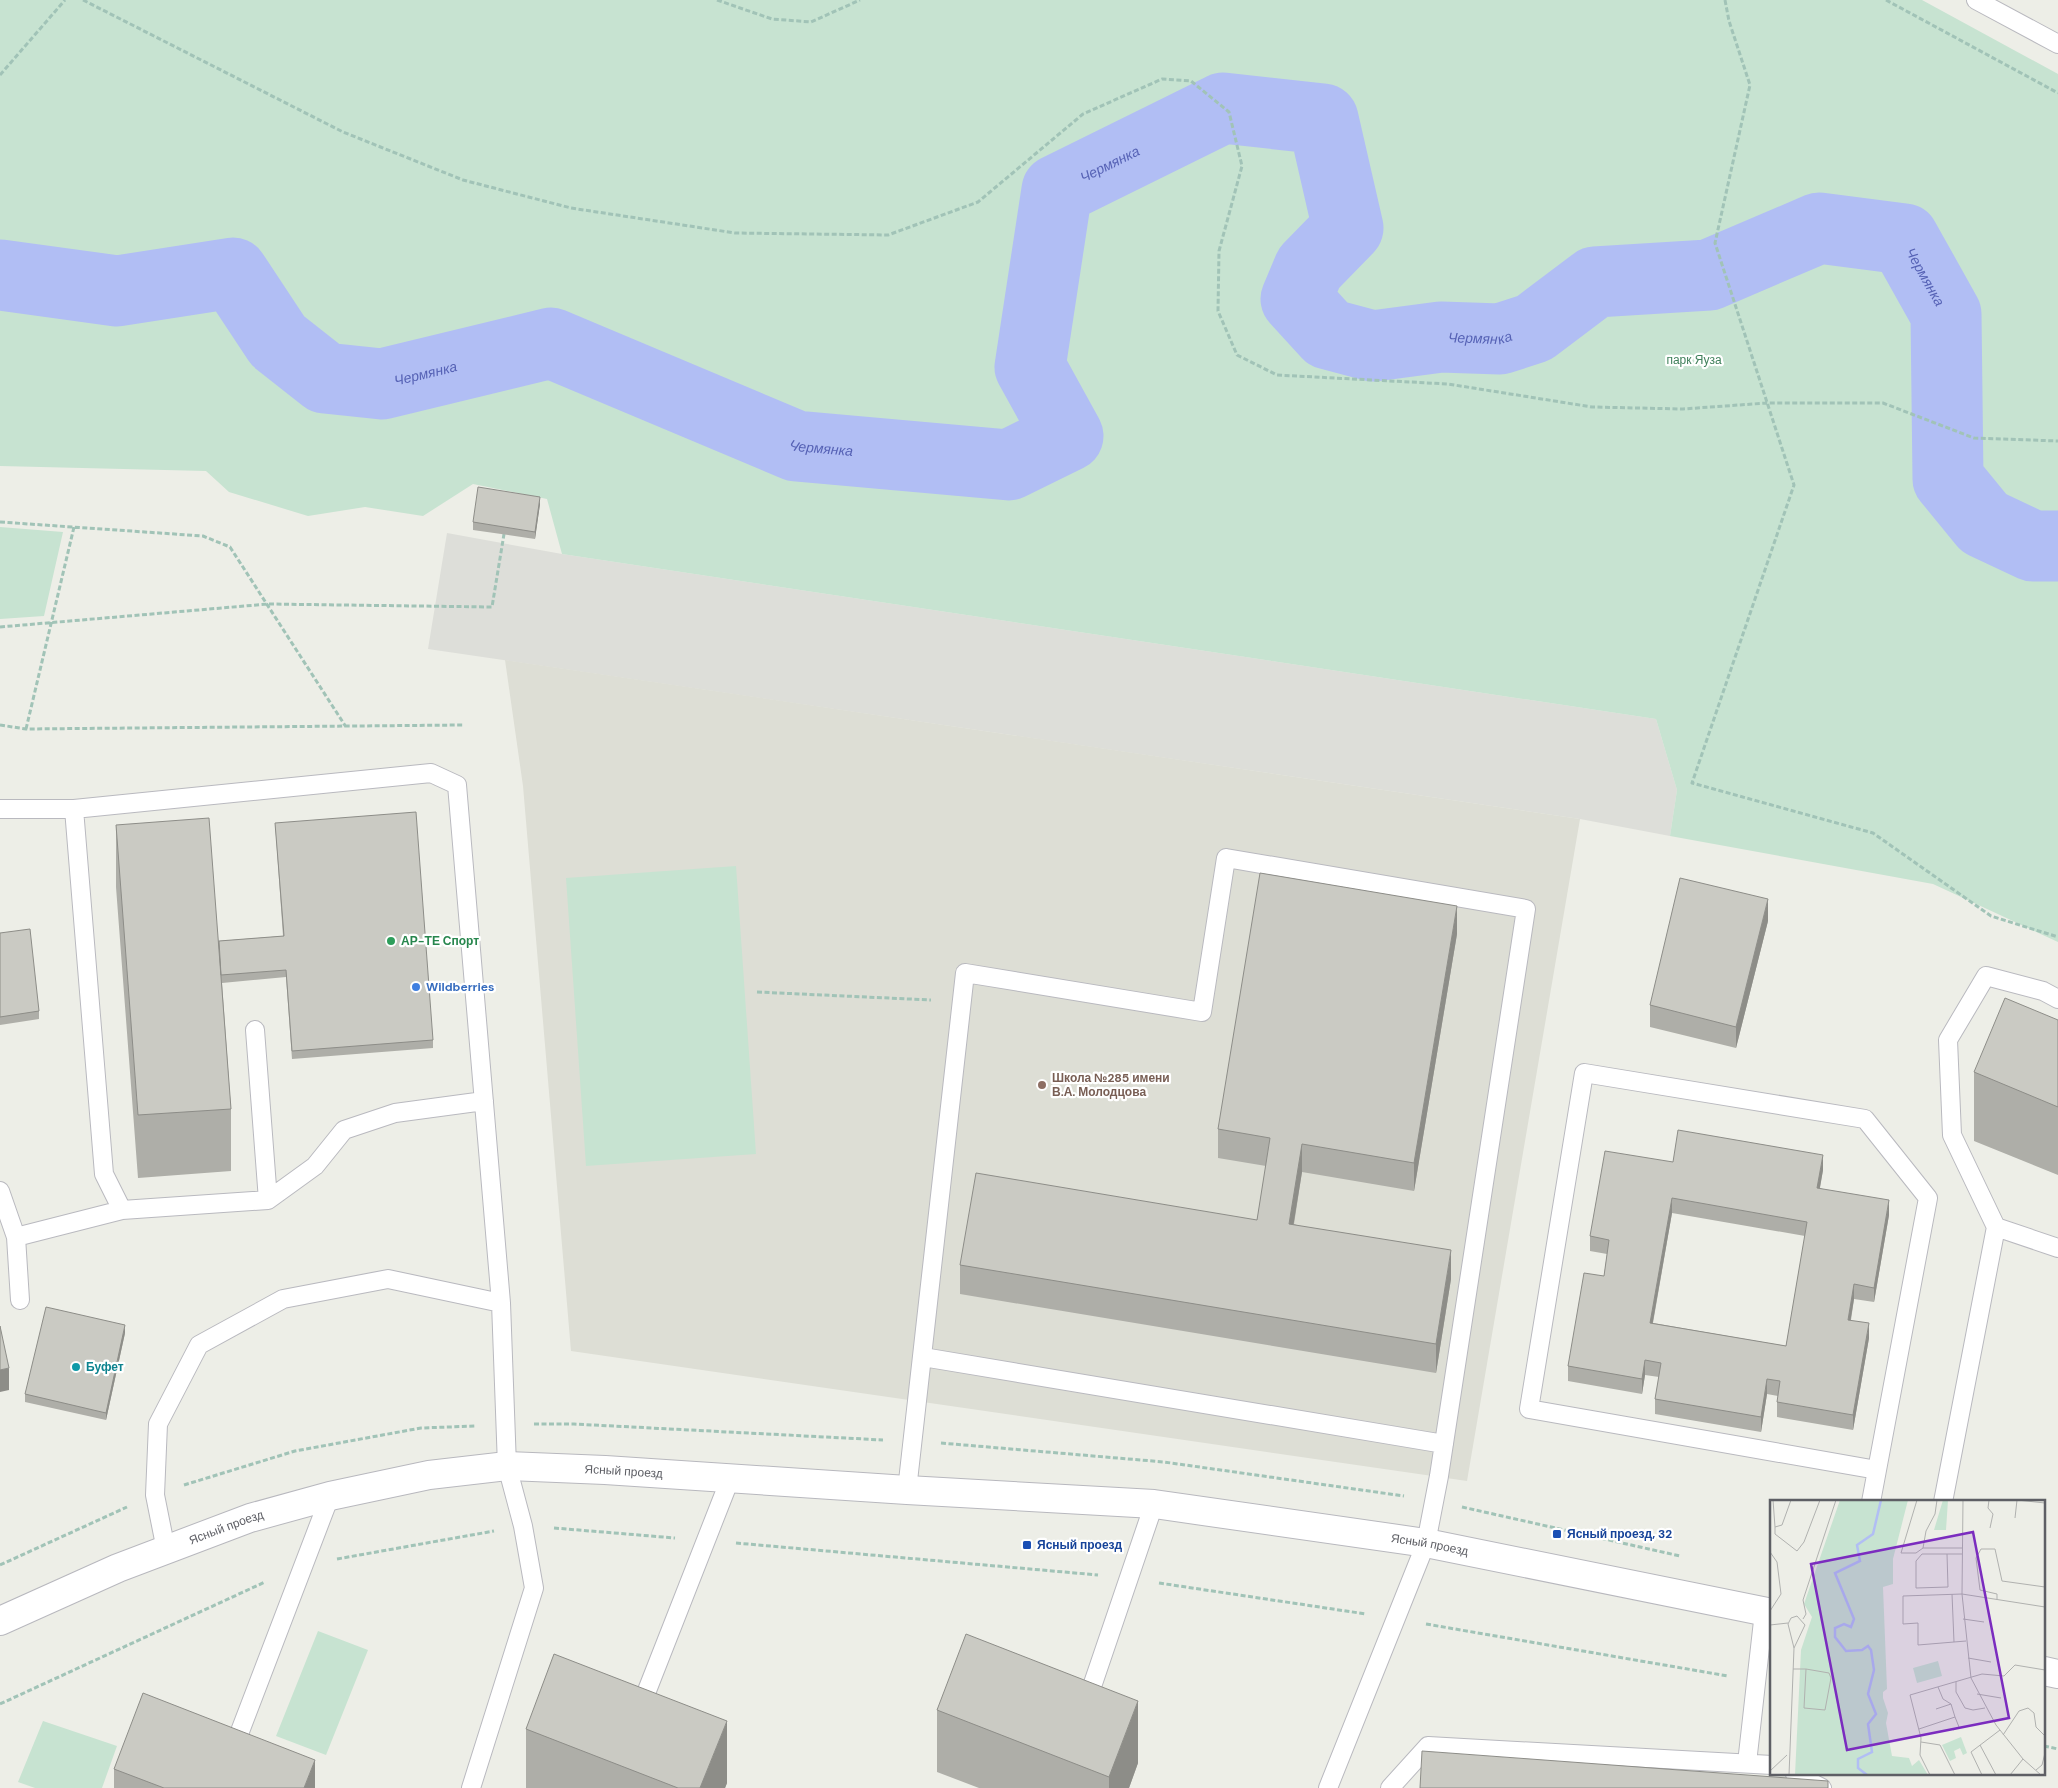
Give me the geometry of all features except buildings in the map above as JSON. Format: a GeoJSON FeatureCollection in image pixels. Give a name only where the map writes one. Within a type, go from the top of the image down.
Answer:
{"type":"FeatureCollection","features":[{"type":"Feature","properties":{"kind":"street","name":"Ясный проезд"},"geometry":{"type":"LineString","coordinates":[[0,1621],[118,1568],[250,1518],[330,1496],[429,1475],[507,1466],[606,1470],[1154,1504],[1426,1543],[1768,1613]]}},
{"type":"Feature","properties":{"kind":"lane"},"geometry":{"type":"LineString","coordinates":[[1976,0],[2058,44]]}},
{"type":"Feature","properties":{"kind":"lane"},"geometry":{"type":"LineString","coordinates":[[0,809],[74,809],[431,773],[456,785],[501,1303],[507,1424],[507,1466],[523,1526],[534,1588],[471,1788]]}},
{"type":"Feature","properties":{"kind":"lane"},"geometry":{"type":"LineString","coordinates":[[74,809],[104,1174],[122,1210]]}},
{"type":"Feature","properties":{"kind":"lane"},"geometry":{"type":"LineString","coordinates":[[907,1490],[964,973],[1202,1012],[1226,858],[1526,909],[1444,1444],[1426,1543],[1328,1788]]}},
{"type":"Feature","properties":{"kind":"lane"},"geometry":{"type":"LineString","coordinates":[[1943,1500],[1996,1226],[1952,1135],[1948,1040],[1986,976],[2043,991],[2058,999]]}},
{"type":"Feature","properties":{"kind":"lane"},"geometry":{"type":"LineString","coordinates":[[255,1030],[268,1200]]}},
{"type":"Feature","properties":{"kind":"lane"},"geometry":{"type":"LineString","coordinates":[[1871,1500],[1877,1470],[1928,1198],[1865,1119],[1584,1072],[1529,1409],[1877,1470]]}},
{"type":"Feature","properties":{"kind":"lane"},"geometry":{"type":"LineString","coordinates":[[16,1237],[122,1210],[268,1200],[315,1166],[344,1130],[396,1113],[484,1101]]}},
{"type":"Feature","properties":{"kind":"lane"},"geometry":{"type":"LineString","coordinates":[[0,1191],[16,1237],[20,1300]]}},
{"type":"Feature","properties":{"kind":"lane"},"geometry":{"type":"LineString","coordinates":[[1996,1226],[2058,1248]]}},
{"type":"Feature","properties":{"kind":"lane"},"geometry":{"type":"LineString","coordinates":[[166,1550],[155,1495],[158,1424],[199,1345],[283,1299],[388,1279],[501,1303]]}},
{"type":"Feature","properties":{"kind":"lane"},"geometry":{"type":"LineString","coordinates":[[922,1357],[1444,1444]]}},
{"type":"Feature","properties":{"kind":"lane"},"geometry":{"type":"LineString","coordinates":[[639,1711],[730,1479]]}},
{"type":"Feature","properties":{"kind":"lane"},"geometry":{"type":"LineString","coordinates":[[234,1747],[330,1496]]}},
{"type":"Feature","properties":{"kind":"lane"},"geometry":{"type":"LineString","coordinates":[[1081,1719],[1154,1504]]}},
{"type":"Feature","properties":{"kind":"lane"},"geometry":{"type":"LineString","coordinates":[[1747,1763],[1756,1681],[1768,1613]]}},
{"type":"Feature","properties":{"kind":"lane"},"geometry":{"type":"LineString","coordinates":[[1390,1788],[1428,1746],[1770,1765]]}},
{"type":"Feature","properties":{"kind":"lane"},"geometry":{"type":"LineString","coordinates":[[1799,1776],[1822,1788]]}},
{"type":"Feature","properties":{"kind":"path"},"geometry":{"type":"LineString","coordinates":[[0,75],[65,0]]}},
{"type":"Feature","properties":{"kind":"path"},"geometry":{"type":"LineString","coordinates":[[83,0],[343,132],[463,180],[571,208],[735,233],[888,235],[978,202],[1083,114],[1162,79],[1191,82],[1229,112],[1242,166],[1218,252],[1218,311],[1237,355],[1277,375],[1448,384],[1592,407],[1683,409],[1767,403],[1883,403],[1974,438],[2058,441]]}},
{"type":"Feature","properties":{"kind":"path"},"geometry":{"type":"LineString","coordinates":[[717,0],[772,20],[811,22],[860,0]]}},
{"type":"Feature","properties":{"kind":"path"},"geometry":{"type":"LineString","coordinates":[[1725,0],[1729,21],[1750,85],[1715,243],[1794,485],[1692,783],[1874,832],[1990,916],[2058,937]]}},
{"type":"Feature","properties":{"kind":"path"},"geometry":{"type":"LineString","coordinates":[[1886,0],[2058,93]]}},
{"type":"Feature","properties":{"kind":"path"},"geometry":{"type":"LineString","coordinates":[[0,522],[203,536],[230,547],[347,727]]}},
{"type":"Feature","properties":{"kind":"path"},"geometry":{"type":"LineString","coordinates":[[26,729],[74,527]]}},
{"type":"Feature","properties":{"kind":"path"},"geometry":{"type":"LineString","coordinates":[[0,627],[268,604],[492,607],[504,534]]}},
{"type":"Feature","properties":{"kind":"path"},"geometry":{"type":"LineString","coordinates":[[0,725],[26,729],[347,727],[463,724]]}},
{"type":"Feature","properties":{"kind":"path"},"geometry":{"type":"LineString","coordinates":[[757,992],[961,1001]]}},
{"type":"Feature","properties":{"kind":"path"},"geometry":{"type":"LineString","coordinates":[[0,1564],[155,1495],[294,1451],[422,1428],[507,1424]]}},
{"type":"Feature","properties":{"kind":"path"},"geometry":{"type":"LineString","coordinates":[[0,1704],[304,1564],[523,1526],[706,1540],[1128,1578],[1396,1618],[1756,1681]]}},
{"type":"Feature","properties":{"kind":"shaded area"},"geometry":{"type":"Polygon","coordinates":[[[447,533],[562,554],[1656,719],[1677,790],[1670,836],[1580,819],[428,649],[447,533]]]}},
{"type":"Feature","properties":{"kind":"shaded area","name":"Школа №285 имени В.А. Молодцова"},"geometry":{"type":"Polygon","coordinates":[[[505,660],[1580,819],[1467,1481],[571,1351],[523,786],[505,660]]]}},
{"type":"Feature","properties":{"kind":"green space","name":"парк Яуза"},"geometry":{"type":"Polygon","coordinates":[[[0,0],[1922,0],[2058,74],[2058,942],[1933,884],[1670,836],[1677,790],[1656,719],[562,554],[547,499],[473,484],[423,516],[365,507],[308,516],[229,492],[206,471],[0,466],[0,0]]]}},
{"type":"Feature","properties":{"kind":"green space"},"geometry":{"type":"Polygon","coordinates":[[[0,527],[63,532],[44,616],[0,619],[0,527]]]}},
{"type":"Feature","properties":{"kind":"green space"},"geometry":{"type":"Polygon","coordinates":[[[736,866],[756,1154],[586,1166],[566,878],[736,866]]]}},
{"type":"Feature","properties":{"kind":"green space"},"geometry":{"type":"Polygon","coordinates":[[[318,1631],[368,1650],[326,1755],[276,1736],[318,1631]]]}},
{"type":"Feature","properties":{"kind":"green space"},"geometry":{"type":"Polygon","coordinates":[[[43,1721],[117,1746],[102,1788],[35,1788],[18,1782],[43,1721]]]}},
{"type":"Feature","properties":{"kind":"waterway","name":"Чермянка"},"geometry":{"type":"LineString","coordinates":[[0,275],[117,291],[233,273],[278,341],[325,378],[382,384],[551,343],[796,446],[1009,465],[1068,436],[1030,367],[1057,190],[1223,108],[1323,119],[1348,228],[1309,268],[1296,299],[1328,334],[1373,346],[1441,337],[1500,339],[1534,328],[1595,282],[1709,275],[1819,228],[1904,239],[1946,314],[1948,479],[1984,523],[2033,546],[2058,546]]}},
{"type":"Feature","properties":{"kind":"place","name":"АР-ТЕ Спорт"},"geometry":{"type":"Point","coordinates":[391,941]}},
{"type":"Feature","properties":{"kind":"place","name":"Wildberries"},"geometry":{"type":"Point","coordinates":[416,987]}},
{"type":"Feature","properties":{"kind":"place","name":"Школа №285 имени В.А. Молодцова"},"geometry":{"type":"Point","coordinates":[1042,1085]}},
{"type":"Feature","properties":{"kind":"place","name":"Буфет"},"geometry":{"type":"Point","coordinates":[76,1367]}},
{"type":"Feature","properties":{"kind":"place","name":"Ясный проезд, 32"},"geometry":{"type":"Point","coordinates":[1557,1534]}},
{"type":"Feature","properties":{"kind":"place","name":"Ясный проезд"},"geometry":{"type":"Point","coordinates":[1027,1545]}}]}
